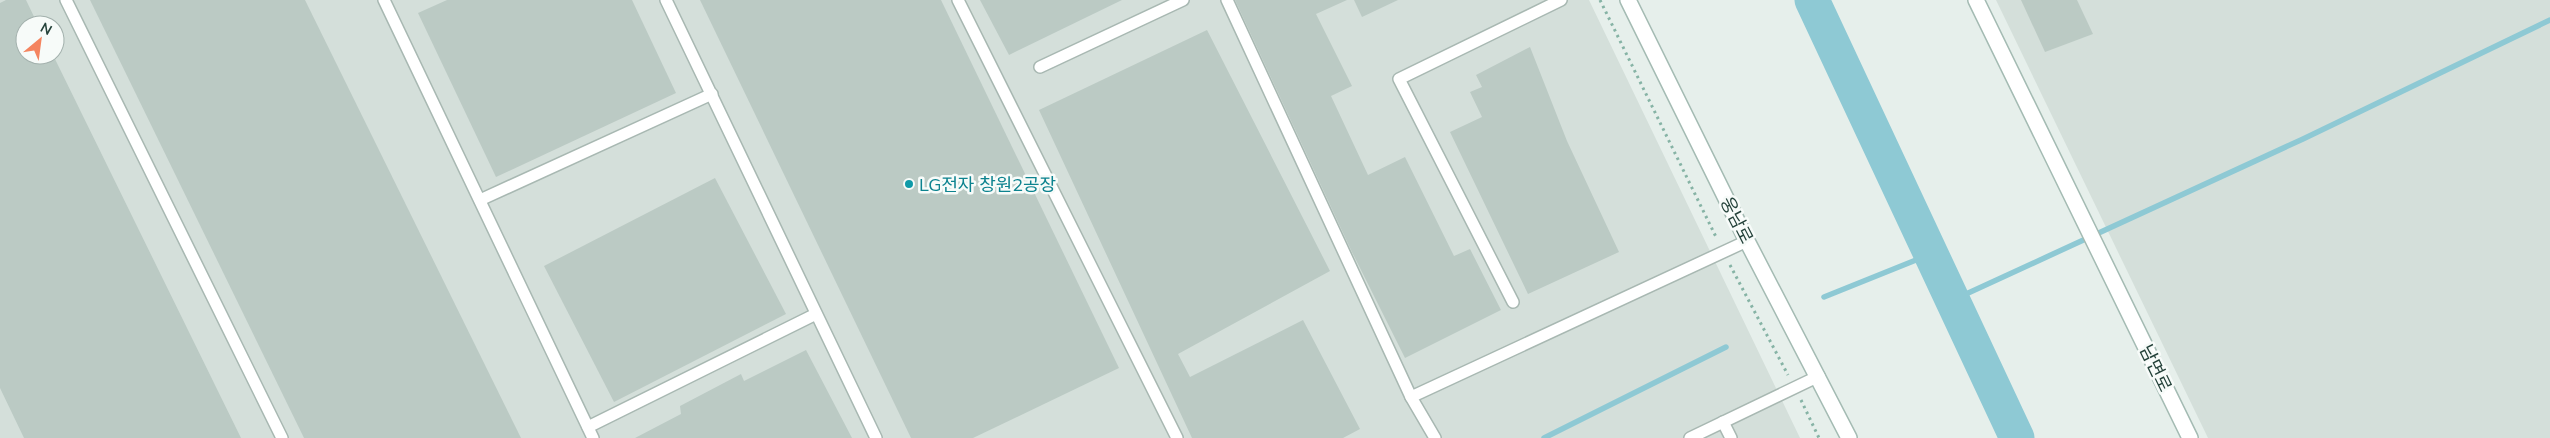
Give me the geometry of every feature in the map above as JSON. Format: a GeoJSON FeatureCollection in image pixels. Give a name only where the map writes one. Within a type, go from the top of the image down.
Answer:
{"type":"FeatureCollection","features":[{"type":"Feature","properties":{"kind":"street","name":"웅남로"},"geometry":{"type":"LineString","coordinates":[[1628,0],[1747,241],[1819,376],[1849,438]]}},
{"type":"Feature","properties":{"kind":"street","name":"남면로"},"geometry":{"type":"LineString","coordinates":[[1976,0],[2190,438]]}},
{"type":"Feature","properties":{"kind":"lane"},"geometry":{"type":"LineString","coordinates":[[66,0],[282,438]]}},
{"type":"Feature","properties":{"kind":"lane"},"geometry":{"type":"LineString","coordinates":[[384,0],[593,438]]}},
{"type":"Feature","properties":{"kind":"lane"},"geometry":{"type":"LineString","coordinates":[[666,0],[876,438]]}},
{"type":"Feature","properties":{"kind":"lane"},"geometry":{"type":"LineString","coordinates":[[958,0],[1177,438]]}},
{"type":"Feature","properties":{"kind":"lane"},"geometry":{"type":"LineString","coordinates":[[1040,67],[1183,0]]}},
{"type":"Feature","properties":{"kind":"lane"},"geometry":{"type":"LineString","coordinates":[[1226,0],[1411,397],[1435,438]]}},
{"type":"Feature","properties":{"kind":"lane"},"geometry":{"type":"LineString","coordinates":[[1513,302],[1399,79],[1560,0]]}},
{"type":"Feature","properties":{"kind":"lane"},"geometry":{"type":"LineString","coordinates":[[480,200],[712,94]]}},
{"type":"Feature","properties":{"kind":"lane"},"geometry":{"type":"LineString","coordinates":[[1411,397],[1747,241]]}},
{"type":"Feature","properties":{"kind":"lane"},"geometry":{"type":"LineString","coordinates":[[588,427],[816,314]]}},
{"type":"Feature","properties":{"kind":"lane"},"geometry":{"type":"LineString","coordinates":[[1690,438],[1819,376]]}},
{"type":"Feature","properties":{"kind":"lane"},"geometry":{"type":"LineString","coordinates":[[1723,422],[1731,438]]}},
{"type":"Feature","properties":{"kind":"path"},"geometry":{"type":"LineString","coordinates":[[1600,0],[1724,252],[1819,438]]}},
{"type":"Feature","properties":{"kind":"shaded area"},"geometry":{"type":"Polygon","coordinates":[[[0,0],[1589,0],[1800,438],[0,438],[0,0]]]}},
{"type":"Feature","properties":{"kind":"shaded area"},"geometry":{"type":"Polygon","coordinates":[[[1996,0],[2550,0],[2550,438],[2208,438],[1996,0]]]}},
{"type":"Feature","properties":{"kind":"building"},"geometry":{"type":"Polygon","coordinates":[[[6,0],[26,0],[33,15],[15,15],[15,65],[58,65],[241,438],[24,438],[0,388],[0,3],[6,0]]]}},
{"type":"Feature","properties":{"kind":"building"},"geometry":{"type":"Polygon","coordinates":[[[90,0],[305,0],[521,438],[304,438],[90,0]]]}},
{"type":"Feature","properties":{"kind":"building"},"geometry":{"type":"Polygon","coordinates":[[[447,0],[632,0],[676,93],[496,177],[418,13],[447,0]]]}},
{"type":"Feature","properties":{"kind":"building","name":"LG전자 창원2공장"},"geometry":{"type":"Polygon","coordinates":[[[700,0],[941,0],[1119,368],[973,438],[911,438],[700,0]]]}},
{"type":"Feature","properties":{"kind":"building"},"geometry":{"type":"Polygon","coordinates":[[[980,0],[1122,0],[1009,55],[980,0]]]}},
{"type":"Feature","properties":{"kind":"building"},"geometry":{"type":"Polygon","coordinates":[[[1235,0],[1347,0],[1316,14],[1352,86],[1331,96],[1368,175],[1405,157],[1454,256],[1470,249],[1501,310],[1405,358],[1351,250],[1235,0]]]}},
{"type":"Feature","properties":{"kind":"building"},"geometry":{"type":"Polygon","coordinates":[[[1354,0],[1398,0],[1362,17],[1354,0]]]}},
{"type":"Feature","properties":{"kind":"building"},"geometry":{"type":"Polygon","coordinates":[[[2021,0],[2077,0],[2093,34],[2045,52],[2021,0]]]}},
{"type":"Feature","properties":{"kind":"building"},"geometry":{"type":"Polygon","coordinates":[[[1207,30],[1330,271],[1178,354],[1190,377],[1303,320],[1360,429],[1343,438],[1192,438],[1039,110],[1207,30]]]}},
{"type":"Feature","properties":{"kind":"building"},"geometry":{"type":"Polygon","coordinates":[[[1530,47],[1567,141],[1619,252],[1528,294],[1450,132],[1482,117],[1470,92],[1482,87],[1476,75],[1530,47]]]}},
{"type":"Feature","properties":{"kind":"building"},"geometry":{"type":"Polygon","coordinates":[[[715,178],[786,314],[614,402],[544,266],[715,178]]]}},
{"type":"Feature","properties":{"kind":"building"},"geometry":{"type":"Polygon","coordinates":[[[806,350],[852,438],[635,438],[681,414],[680,406],[741,374],[744,381],[806,350]]]}},
{"type":"Feature","properties":{"kind":"waterway"},"geometry":{"type":"LineString","coordinates":[[1812,0],[2017,438]]}},
{"type":"Feature","properties":{"kind":"waterway"},"geometry":{"type":"LineString","coordinates":[[1953,300],[2303,139],[2550,20]]}},
{"type":"Feature","properties":{"kind":"waterway"},"geometry":{"type":"LineString","coordinates":[[1824,297],[1931,254]]}},
{"type":"Feature","properties":{"kind":"waterway"},"geometry":{"type":"LineString","coordinates":[[1544,438],[1726,347]]}},
{"type":"Feature","properties":{"kind":"place","name":"LG전자 창원2공장"},"geometry":{"type":"Point","coordinates":[909,184]}}]}
